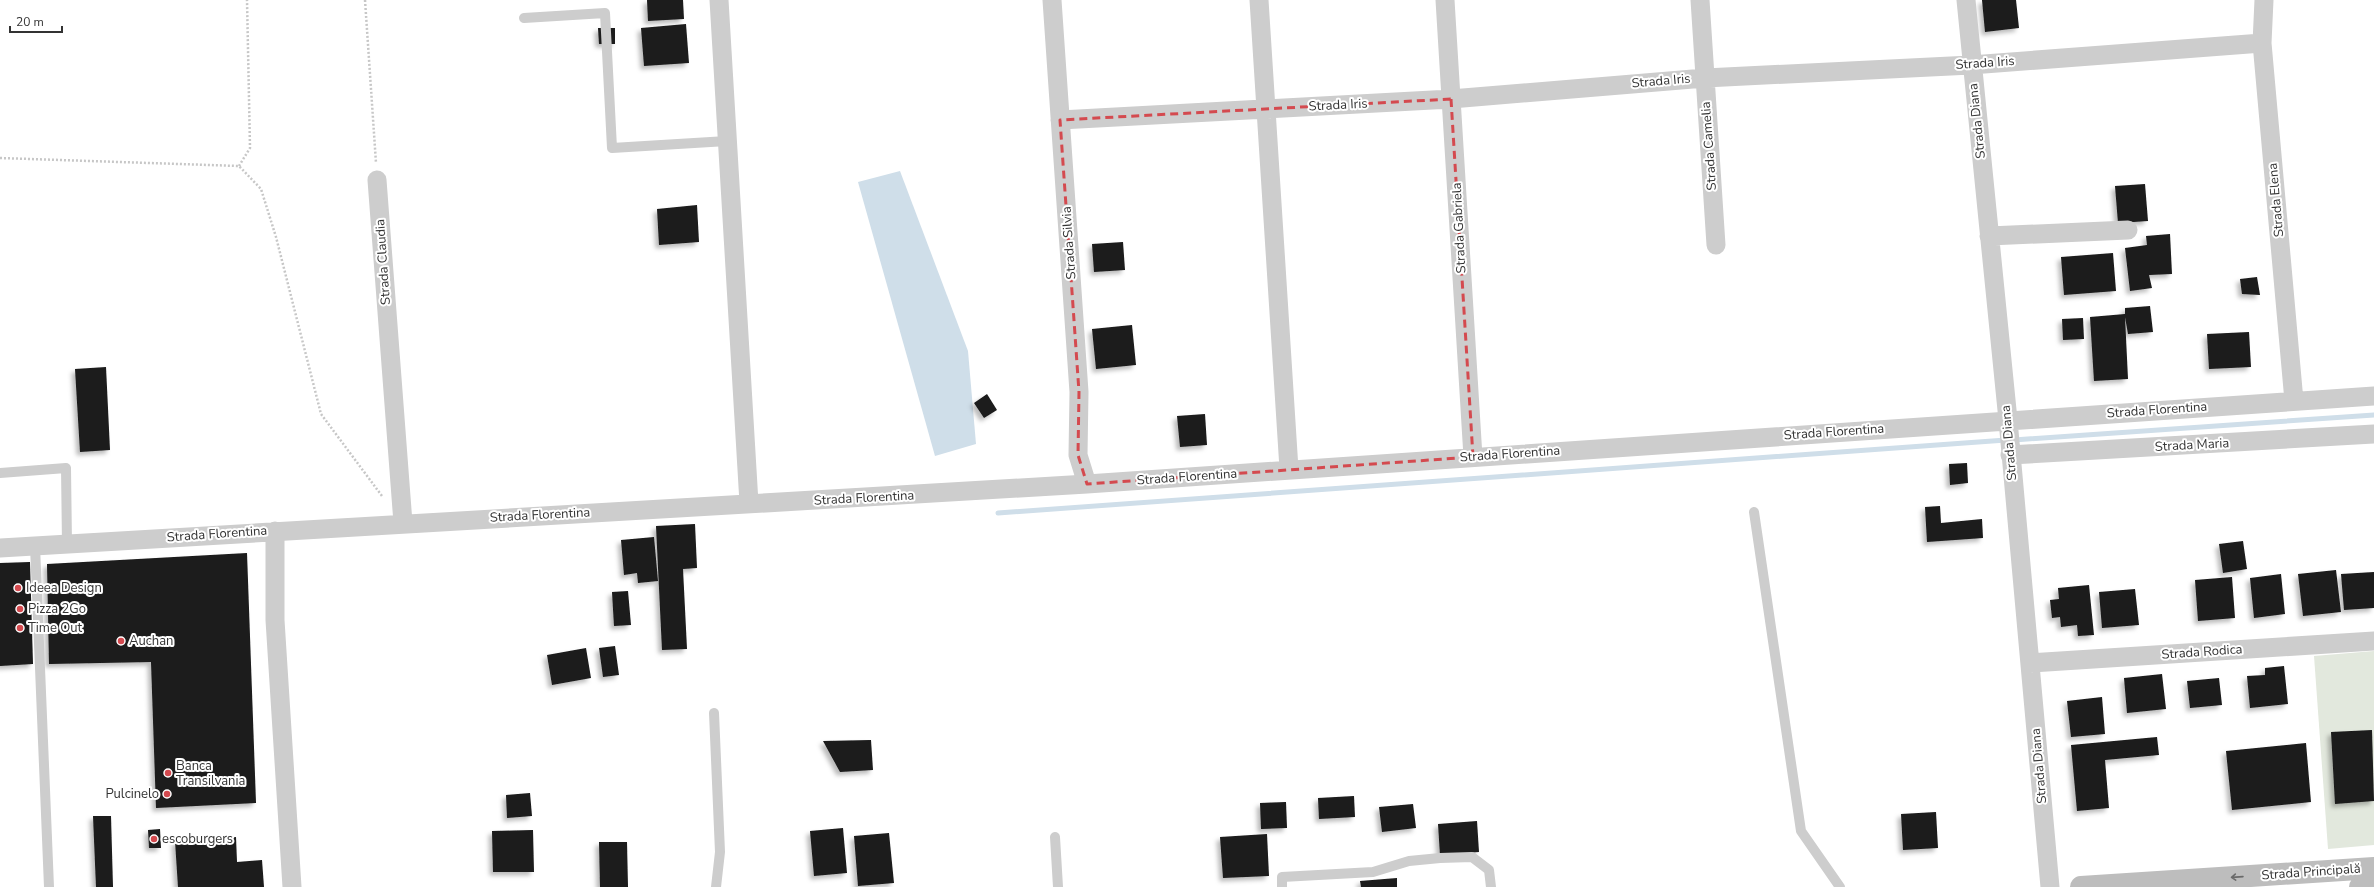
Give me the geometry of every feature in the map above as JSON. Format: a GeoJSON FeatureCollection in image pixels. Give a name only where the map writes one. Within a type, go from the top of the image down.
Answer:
{"type":"FeatureCollection","features":[{"type":"Feature","properties":{"kind":"main road","name":"Strada Principală"},"geometry":{"type":"LineString","coordinates":[[2081,887],[2374,868]]}},
{"type":"Feature","properties":{"kind":"main road","name":"Strada Principală"},"geometry":{"type":"LineString","coordinates":[[2360,887],[2374,886]]}},
{"type":"Feature","properties":{"kind":"street"},"geometry":{"type":"LineString","coordinates":[[719,0],[749,502]]}},
{"type":"Feature","properties":{"kind":"street","name":"Strada Silvia"},"geometry":{"type":"LineString","coordinates":[[1052,0],[1079,392],[1078,455],[1087,484]]}},
{"type":"Feature","properties":{"kind":"street"},"geometry":{"type":"LineString","coordinates":[[1259,0],[1289,469]]}},
{"type":"Feature","properties":{"kind":"street","name":"Strada Gabriela"},"geometry":{"type":"LineString","coordinates":[[1445,0],[1473,457]]}},
{"type":"Feature","properties":{"kind":"street","name":"Strada Camelia"},"geometry":{"type":"LineString","coordinates":[[1700,0],[1716,245]]}},
{"type":"Feature","properties":{"kind":"street","name":"Strada Diana"},"geometry":{"type":"LineString","coordinates":[[1966,0],[1971,65],[2008,424],[2009,451],[2050,887]]}},
{"type":"Feature","properties":{"kind":"street","name":"Strada Elena"},"geometry":{"type":"LineString","coordinates":[[2264,0],[2262,43],[2294,400]]}},
{"type":"Feature","properties":{"kind":"street","name":"Strada Iris"},"geometry":{"type":"LineString","coordinates":[[1060,120],[1451,99],[1705,78],[1971,65],[2262,43]]}},
{"type":"Feature","properties":{"kind":"street","name":"Strada Claudia"},"geometry":{"type":"LineString","coordinates":[[377,180],[403,523]]}},
{"type":"Feature","properties":{"kind":"street"},"geometry":{"type":"LineString","coordinates":[[1989,236],[2128,230]]}},
{"type":"Feature","properties":{"kind":"street","name":"Strada Florentina"},"geometry":{"type":"LineString","coordinates":[[0,548],[749,502],[809,501],[1087,484],[1473,457],[2008,424],[2294,400],[2374,396]]}},
{"type":"Feature","properties":{"kind":"street","name":"Strada Maria"},"geometry":{"type":"LineString","coordinates":[[2009,451],[2374,434]]}},
{"type":"Feature","properties":{"kind":"street"},"geometry":{"type":"LineString","coordinates":[[275,531],[275,620],[292,887]]}},
{"type":"Feature","properties":{"kind":"street","name":"Strada Rodica"},"geometry":{"type":"LineString","coordinates":[[2030,663],[2374,641]]}},
{"type":"Feature","properties":{"kind":"lane"},"geometry":{"type":"LineString","coordinates":[[524,18],[605,13],[612,148],[727,141]]}},
{"type":"Feature","properties":{"kind":"lane"},"geometry":{"type":"LineString","coordinates":[[0,473],[66,468],[67,544]]}},
{"type":"Feature","properties":{"kind":"lane"},"geometry":{"type":"LineString","coordinates":[[1754,512],[1801,831],[1840,887]]}},
{"type":"Feature","properties":{"kind":"lane"},"geometry":{"type":"LineString","coordinates":[[35,546],[50,887]]}},
{"type":"Feature","properties":{"kind":"lane"},"geometry":{"type":"LineString","coordinates":[[714,713],[720,852],[716,887]]}},
{"type":"Feature","properties":{"kind":"lane"},"geometry":{"type":"LineString","coordinates":[[1055,837],[1058,887]]}},
{"type":"Feature","properties":{"kind":"lane"},"geometry":{"type":"LineString","coordinates":[[1282,887],[1282,876],[1373,872],[1409,861],[1440,858],[1472,858],[1489,870],[1491,887]]}},
{"type":"Feature","properties":{"kind":"path"},"geometry":{"type":"LineString","coordinates":[[239,166],[250,148],[247,0]]}},
{"type":"Feature","properties":{"kind":"path"},"geometry":{"type":"LineString","coordinates":[[365,0],[377,180]]}},
{"type":"Feature","properties":{"kind":"path"},"geometry":{"type":"LineString","coordinates":[[0,158],[239,166],[261,189],[276,237],[321,414],[385,500]]}},
{"type":"Feature","properties":{"kind":"highlighted area"},"geometry":{"type":"Polygon","coordinates":[[[1451,99],[1473,457],[1087,484],[1078,455],[1079,392],[1060,120],[1451,99]]]}},
{"type":"Feature","properties":{"kind":"shaded area"},"geometry":{"type":"Polygon","coordinates":[[[900,171],[968,351],[976,444],[935,456],[858,182],[900,171]]]}},
{"type":"Feature","properties":{"kind":"shaded area"},"geometry":{"type":"Polygon","coordinates":[[[2374,651],[2374,845],[2328,849],[2314,656],[2374,651]]]}},
{"type":"Feature","properties":{"kind":"building"},"geometry":{"type":"Polygon","coordinates":[[[647,0],[683,0],[684,19],[648,21],[647,0]]]}},
{"type":"Feature","properties":{"kind":"building"},"geometry":{"type":"Polygon","coordinates":[[[1982,0],[2016,0],[2019,28],[1985,32],[1982,0]]]}},
{"type":"Feature","properties":{"kind":"building"},"geometry":{"type":"Polygon","coordinates":[[[686,24],[689,63],[644,66],[641,28],[686,24]]]}},
{"type":"Feature","properties":{"kind":"building"},"geometry":{"type":"Polygon","coordinates":[[[598,28],[615,28],[615,44],[599,44],[598,28]]]}},
{"type":"Feature","properties":{"kind":"building"},"geometry":{"type":"Polygon","coordinates":[[[2145,184],[2148,221],[2118,223],[2115,186],[2145,184]]]}},
{"type":"Feature","properties":{"kind":"building"},"geometry":{"type":"Polygon","coordinates":[[[697,205],[699,242],[659,245],[657,209],[697,205]]]}},
{"type":"Feature","properties":{"kind":"building"},"geometry":{"type":"Polygon","coordinates":[[[2170,234],[2172,274],[2149,275],[2152,288],[2130,291],[2125,248],[2147,245],[2146,236],[2170,234]]]}},
{"type":"Feature","properties":{"kind":"building"},"geometry":{"type":"Polygon","coordinates":[[[1123,242],[1125,270],[1094,272],[1092,244],[1123,242]]]}},
{"type":"Feature","properties":{"kind":"building"},"geometry":{"type":"Polygon","coordinates":[[[2113,253],[2116,291],[2064,295],[2061,257],[2113,253]]]}},
{"type":"Feature","properties":{"kind":"building"},"geometry":{"type":"Polygon","coordinates":[[[2257,277],[2260,295],[2242,294],[2240,279],[2257,277]]]}},
{"type":"Feature","properties":{"kind":"building"},"geometry":{"type":"Polygon","coordinates":[[[2150,306],[2153,332],[2128,334],[2125,317],[2128,379],[2094,381],[2090,317],[2125,314],[2125,308],[2150,306]]]}},
{"type":"Feature","properties":{"kind":"building"},"geometry":{"type":"Polygon","coordinates":[[[2083,318],[2084,339],[2063,340],[2062,319],[2083,318]]]}},
{"type":"Feature","properties":{"kind":"building"},"geometry":{"type":"Polygon","coordinates":[[[1132,325],[1136,365],[1096,369],[1092,329],[1132,325]]]}},
{"type":"Feature","properties":{"kind":"building"},"geometry":{"type":"Polygon","coordinates":[[[2249,332],[2251,367],[2209,369],[2207,334],[2249,332]]]}},
{"type":"Feature","properties":{"kind":"building"},"geometry":{"type":"Polygon","coordinates":[[[106,367],[110,450],[80,452],[75,369],[106,367]]]}},
{"type":"Feature","properties":{"kind":"building"},"geometry":{"type":"Polygon","coordinates":[[[987,394],[997,410],[984,418],[974,403],[987,394]]]}},
{"type":"Feature","properties":{"kind":"building"},"geometry":{"type":"Polygon","coordinates":[[[1205,414],[1207,445],[1180,447],[1177,416],[1205,414]]]}},
{"type":"Feature","properties":{"kind":"building"},"geometry":{"type":"Polygon","coordinates":[[[1967,463],[1968,483],[1950,485],[1949,464],[1967,463]]]}},
{"type":"Feature","properties":{"kind":"building"},"geometry":{"type":"Polygon","coordinates":[[[1940,506],[1941,523],[1982,519],[1983,538],[1927,542],[1925,507],[1940,506]]]}},
{"type":"Feature","properties":{"kind":"building"},"geometry":{"type":"Polygon","coordinates":[[[695,524],[697,568],[683,569],[687,649],[662,650],[656,526],[695,524]]]}},
{"type":"Feature","properties":{"kind":"building"},"geometry":{"type":"Polygon","coordinates":[[[654,537],[658,581],[638,583],[637,573],[624,575],[621,540],[654,537]]]}},
{"type":"Feature","properties":{"kind":"building"},"geometry":{"type":"Polygon","coordinates":[[[2243,541],[2247,569],[2223,573],[2219,544],[2243,541]]]}},
{"type":"Feature","properties":{"kind":"building"},"geometry":{"type":"Polygon","coordinates":[[[247,553],[256,803],[156,808],[151,662],[49,664],[47,564],[247,553]]]}},
{"type":"Feature","properties":{"kind":"building"},"geometry":{"type":"Polygon","coordinates":[[[30,562],[33,664],[0,666],[0,563],[30,562]]]}},
{"type":"Feature","properties":{"kind":"building"},"geometry":{"type":"Polygon","coordinates":[[[2336,570],[2341,612],[2303,616],[2298,574],[2336,570]]]}},
{"type":"Feature","properties":{"kind":"building"},"geometry":{"type":"Polygon","coordinates":[[[2374,572],[2374,608],[2344,610],[2341,574],[2374,572]]]}},
{"type":"Feature","properties":{"kind":"building"},"geometry":{"type":"Polygon","coordinates":[[[2281,574],[2285,614],[2254,618],[2250,578],[2281,574]]]}},
{"type":"Feature","properties":{"kind":"building"},"geometry":{"type":"Polygon","coordinates":[[[2232,577],[2235,618],[2198,621],[2195,580],[2232,577]]]}},
{"type":"Feature","properties":{"kind":"building"},"geometry":{"type":"Polygon","coordinates":[[[2089,585],[2094,635],[2078,636],[2077,625],[2061,627],[2060,617],[2052,618],[2050,600],[2059,599],[2058,588],[2089,585]]]}},
{"type":"Feature","properties":{"kind":"building"},"geometry":{"type":"Polygon","coordinates":[[[2135,589],[2139,625],[2102,628],[2099,592],[2135,589]]]}},
{"type":"Feature","properties":{"kind":"building"},"geometry":{"type":"Polygon","coordinates":[[[628,591],[631,625],[614,626],[612,592],[628,591]]]}},
{"type":"Feature","properties":{"kind":"building"},"geometry":{"type":"Polygon","coordinates":[[[615,646],[619,675],[603,677],[599,648],[615,646]]]}},
{"type":"Feature","properties":{"kind":"building"},"geometry":{"type":"Polygon","coordinates":[[[586,648],[591,678],[552,685],[547,655],[586,648]]]}},
{"type":"Feature","properties":{"kind":"building"},"geometry":{"type":"Polygon","coordinates":[[[2284,666],[2288,704],[2250,708],[2247,676],[2265,675],[2265,668],[2284,666]]]}},
{"type":"Feature","properties":{"kind":"building"},"geometry":{"type":"Polygon","coordinates":[[[2162,674],[2166,709],[2127,713],[2124,678],[2162,674]]]}},
{"type":"Feature","properties":{"kind":"building"},"geometry":{"type":"Polygon","coordinates":[[[2219,678],[2222,705],[2190,708],[2187,681],[2219,678]]]}},
{"type":"Feature","properties":{"kind":"building"},"geometry":{"type":"Polygon","coordinates":[[[2102,697],[2105,734],[2071,737],[2067,701],[2102,697]]]}},
{"type":"Feature","properties":{"kind":"building"},"geometry":{"type":"Polygon","coordinates":[[[2372,730],[2374,801],[2335,804],[2331,732],[2372,730]]]}},
{"type":"Feature","properties":{"kind":"building"},"geometry":{"type":"Polygon","coordinates":[[[2157,737],[2159,755],[2105,760],[2109,808],[2077,811],[2071,745],[2157,737]]]}},
{"type":"Feature","properties":{"kind":"building"},"geometry":{"type":"Polygon","coordinates":[[[871,740],[873,770],[840,772],[823,741],[871,740]]]}},
{"type":"Feature","properties":{"kind":"building"},"geometry":{"type":"Polygon","coordinates":[[[2306,743],[2311,802],[2232,810],[2226,751],[2306,743]]]}},
{"type":"Feature","properties":{"kind":"building"},"geometry":{"type":"Polygon","coordinates":[[[530,793],[532,816],[507,818],[506,795],[530,793]]]}},
{"type":"Feature","properties":{"kind":"building"},"geometry":{"type":"Polygon","coordinates":[[[1354,796],[1355,817],[1319,819],[1318,798],[1354,796]]]}},
{"type":"Feature","properties":{"kind":"building"},"geometry":{"type":"Polygon","coordinates":[[[1286,802],[1287,828],[1261,829],[1260,803],[1286,802]]]}},
{"type":"Feature","properties":{"kind":"building"},"geometry":{"type":"Polygon","coordinates":[[[1413,804],[1416,828],[1382,832],[1379,807],[1413,804]]]}},
{"type":"Feature","properties":{"kind":"building"},"geometry":{"type":"Polygon","coordinates":[[[1936,812],[1938,848],[1903,850],[1901,814],[1936,812]]]}},
{"type":"Feature","properties":{"kind":"building"},"geometry":{"type":"Polygon","coordinates":[[[93,816],[111,816],[113,887],[96,887],[93,816]]]}},
{"type":"Feature","properties":{"kind":"building"},"geometry":{"type":"Polygon","coordinates":[[[1477,821],[1479,852],[1440,855],[1438,824],[1477,821]]]}},
{"type":"Feature","properties":{"kind":"building"},"geometry":{"type":"Polygon","coordinates":[[[843,828],[847,873],[814,876],[810,831],[843,828]]]}},
{"type":"Feature","properties":{"kind":"building","name":"escoburgers"},"geometry":{"type":"Polygon","coordinates":[[[160,829],[161,848],[149,848],[148,830],[160,829]]]}},
{"type":"Feature","properties":{"kind":"building"},"geometry":{"type":"Polygon","coordinates":[[[533,830],[534,872],[493,872],[492,831],[533,830]]]}},
{"type":"Feature","properties":{"kind":"building"},"geometry":{"type":"Polygon","coordinates":[[[889,833],[894,883],[858,886],[854,836],[889,833]]]}},
{"type":"Feature","properties":{"kind":"building"},"geometry":{"type":"Polygon","coordinates":[[[1267,834],[1269,876],[1223,878],[1220,837],[1267,834]]]}},
{"type":"Feature","properties":{"kind":"building"},"geometry":{"type":"Polygon","coordinates":[[[236,837],[237,862],[262,860],[264,887],[178,887],[175,841],[236,837]]]}},
{"type":"Feature","properties":{"kind":"building"},"geometry":{"type":"Polygon","coordinates":[[[599,842],[627,842],[628,887],[600,887],[599,842]]]}},
{"type":"Feature","properties":{"kind":"building"},"geometry":{"type":"Polygon","coordinates":[[[1397,878],[1397,887],[1361,887],[1360,881],[1397,878]]]}},
{"type":"Feature","properties":{"kind":"waterway"},"geometry":{"type":"LineString","coordinates":[[2014,440],[2374,415]]}},
{"type":"Feature","properties":{"kind":"waterway"},"geometry":{"type":"LineString","coordinates":[[998,513],[2006,440]]}},
{"type":"Feature","properties":{"kind":"place","name":"Ideea Design"},"geometry":{"type":"Point","coordinates":[18,588]}},
{"type":"Feature","properties":{"kind":"place","name":"Pizza 2Go"},"geometry":{"type":"Point","coordinates":[20,609]}},
{"type":"Feature","properties":{"kind":"place","name":"Time Out"},"geometry":{"type":"Point","coordinates":[20,628]}},
{"type":"Feature","properties":{"kind":"place","name":"Auchan"},"geometry":{"type":"Point","coordinates":[121,641]}},
{"type":"Feature","properties":{"kind":"place","name":"Banca Transilvania"},"geometry":{"type":"Point","coordinates":[168,773]}},
{"type":"Feature","properties":{"kind":"place","name":"Pulcinelo"},"geometry":{"type":"Point","coordinates":[167,794]}},
{"type":"Feature","properties":{"kind":"place","name":"escoburgers"},"geometry":{"type":"Point","coordinates":[154,839]}}]}
